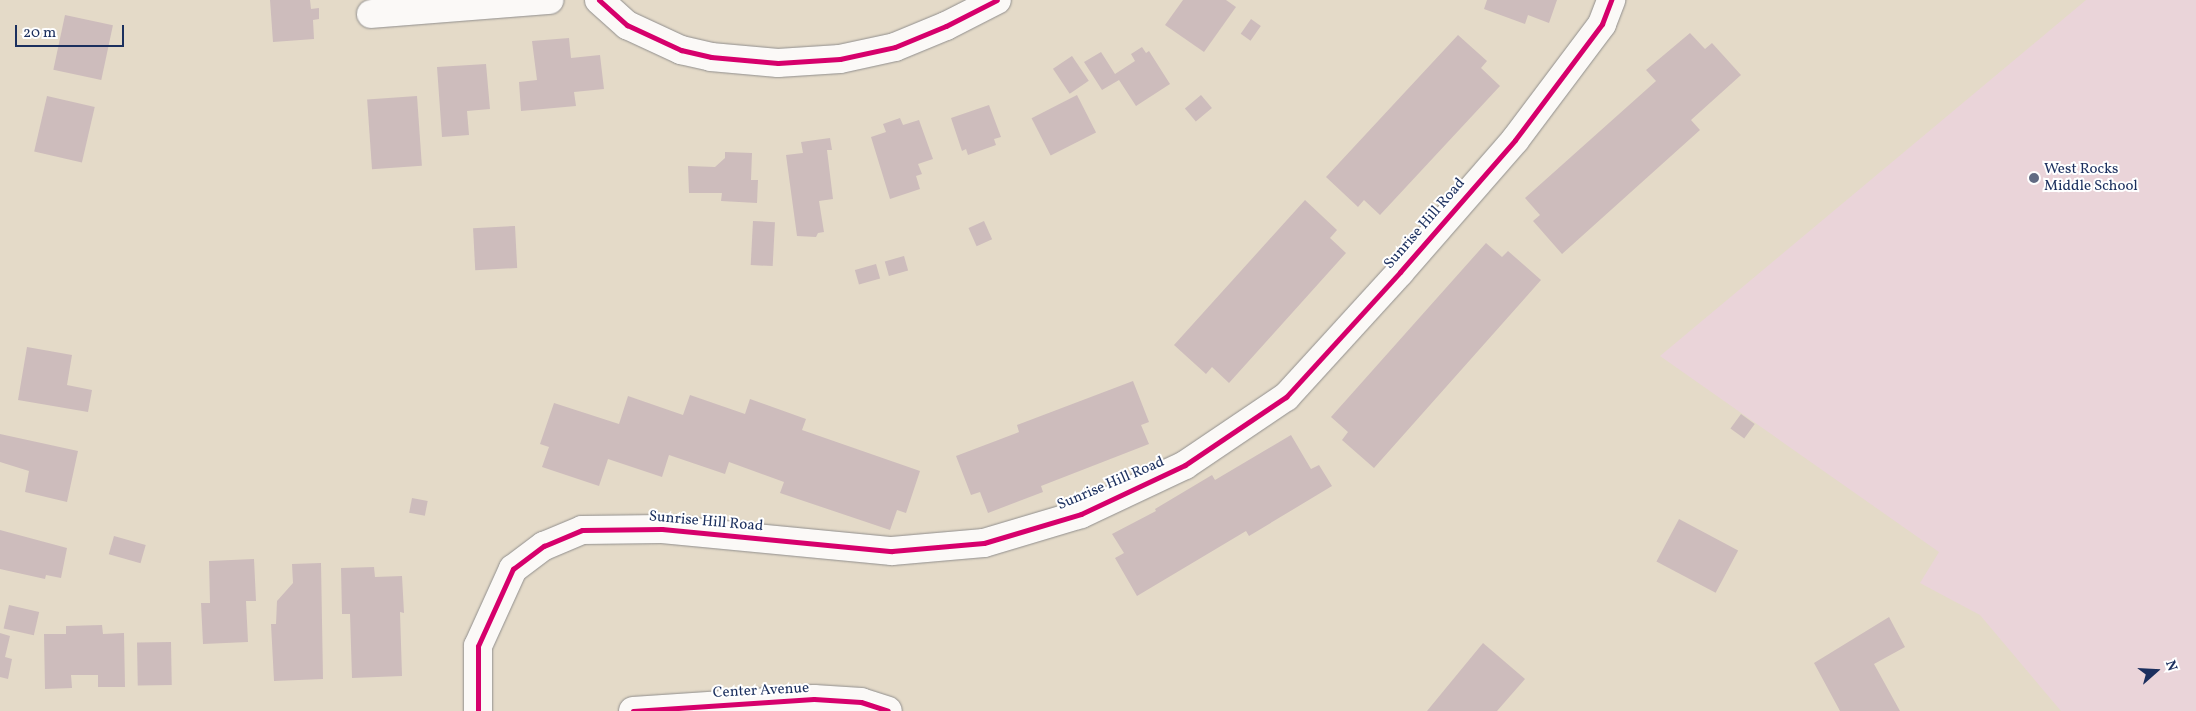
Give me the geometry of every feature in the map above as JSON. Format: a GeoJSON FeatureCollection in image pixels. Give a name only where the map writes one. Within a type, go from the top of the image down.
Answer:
{"type":"FeatureCollection","features":[{"type":"Feature","properties":{"kind":"street"},"geometry":{"type":"LineString","coordinates":[[371,14],[549,0]]}},
{"type":"Feature","properties":{"kind":"street"},"geometry":{"type":"LineString","coordinates":[[600,0],[628,24],[681,50],[711,57],[778,63],[840,59],[895,48],[946,26],[997,0]]}},
{"type":"Feature","properties":{"kind":"street","name":"Sunrise Hill Road"},"geometry":{"type":"LineString","coordinates":[[478,711],[478,646],[513,570],[544,546],[582,530],[662,529],[892,551],[984,543],[1081,514],[1185,465],[1286,397],[1400,272],[1515,140],[1602,24],[1611,0]]}},
{"type":"Feature","properties":{"kind":"street","name":"Center Avenue"},"geometry":{"type":"LineString","coordinates":[[633,711],[814,700],[861,702],[888,711]]}},
{"type":"Feature","properties":{"kind":"shaded area","name":"West Rocks Middle School"},"geometry":{"type":"Polygon","coordinates":[[[2086,0],[2196,0],[2196,711],[2061,711],[1980,615],[1920,583],[1939,552],[1660,356],[2086,0]]]}},
{"type":"Feature","properties":{"kind":"building"},"geometry":{"type":"Polygon","coordinates":[[[270,0],[310,0],[311,9],[319,8],[319,19],[313,20],[314,39],[273,42],[270,0]]]}},
{"type":"Feature","properties":{"kind":"building"},"geometry":{"type":"Polygon","coordinates":[[[1183,0],[1226,0],[1236,7],[1204,52],[1165,25],[1183,0]]]}},
{"type":"Feature","properties":{"kind":"building"},"geometry":{"type":"Polygon","coordinates":[[[1487,0],[1557,0],[1549,23],[1528,15],[1525,24],[1484,9],[1487,0]]]}},
{"type":"Feature","properties":{"kind":"building"},"geometry":{"type":"Polygon","coordinates":[[[65,15],[113,25],[101,80],[53,70],[65,15]]]}},
{"type":"Feature","properties":{"kind":"building"},"geometry":{"type":"Polygon","coordinates":[[[1251,19],[1261,26],[1251,41],[1241,34],[1251,19]]]}},
{"type":"Feature","properties":{"kind":"building"},"geometry":{"type":"Polygon","coordinates":[[[1690,33],[1705,49],[1712,43],[1741,75],[1691,120],[1700,130],[1562,254],[1533,221],[1540,215],[1525,198],[1656,81],[1646,70],[1690,33]]]}},
{"type":"Feature","properties":{"kind":"building"},"geometry":{"type":"Polygon","coordinates":[[[1458,35],[1487,61],[1481,68],[1500,86],[1380,215],[1364,200],[1358,207],[1326,177],[1458,35]]]}},
{"type":"Feature","properties":{"kind":"building"},"geometry":{"type":"Polygon","coordinates":[[[569,38],[571,58],[600,55],[604,89],[574,92],[576,106],[521,111],[519,82],[537,80],[532,41],[569,38]]]}},
{"type":"Feature","properties":{"kind":"building"},"geometry":{"type":"Polygon","coordinates":[[[1142,47],[1146,53],[1149,51],[1170,84],[1136,106],[1119,80],[1102,90],[1084,62],[1101,52],[1115,74],[1135,61],[1131,54],[1142,47]]]}},
{"type":"Feature","properties":{"kind":"building"},"geometry":{"type":"Polygon","coordinates":[[[1072,56],[1089,81],[1070,94],[1053,69],[1072,56]]]}},
{"type":"Feature","properties":{"kind":"building"},"geometry":{"type":"Polygon","coordinates":[[[486,64],[490,109],[467,111],[469,135],[442,137],[437,67],[486,64]]]}},
{"type":"Feature","properties":{"kind":"building"},"geometry":{"type":"Polygon","coordinates":[[[1077,95],[1096,132],[1051,156],[1032,118],[1077,95]]]}},
{"type":"Feature","properties":{"kind":"building"},"geometry":{"type":"Polygon","coordinates":[[[1201,95],[1212,108],[1196,122],[1185,108],[1201,95]]]}},
{"type":"Feature","properties":{"kind":"building"},"geometry":{"type":"Polygon","coordinates":[[[47,96],[95,107],[82,163],[34,152],[47,96]]]}},
{"type":"Feature","properties":{"kind":"building"},"geometry":{"type":"Polygon","coordinates":[[[417,96],[422,166],[372,169],[367,99],[417,96]]]}},
{"type":"Feature","properties":{"kind":"building"},"geometry":{"type":"Polygon","coordinates":[[[989,105],[1001,137],[994,139],[996,145],[968,155],[966,149],[962,151],[951,118],[989,105]]]}},
{"type":"Feature","properties":{"kind":"building"},"geometry":{"type":"Polygon","coordinates":[[[900,118],[903,125],[919,120],[933,159],[918,164],[922,174],[916,176],[920,189],[890,199],[871,137],[886,132],[883,124],[900,118]]]}},
{"type":"Feature","properties":{"kind":"building"},"geometry":{"type":"Polygon","coordinates":[[[830,138],[832,150],[827,150],[833,199],[819,201],[824,232],[818,233],[816,237],[797,236],[786,155],[803,153],[801,142],[830,138]]]}},
{"type":"Feature","properties":{"kind":"building"},"geometry":{"type":"Polygon","coordinates":[[[725,152],[752,153],[751,180],[758,180],[757,203],[721,201],[722,193],[689,193],[688,166],[715,167],[725,158],[725,152]]]}},
{"type":"Feature","properties":{"kind":"building"},"geometry":{"type":"Polygon","coordinates":[[[1305,200],[1337,230],[1330,238],[1346,253],[1229,383],[1212,367],[1206,374],[1174,345],[1305,200]]]}},
{"type":"Feature","properties":{"kind":"building"},"geometry":{"type":"Polygon","coordinates":[[[753,221],[775,222],[773,266],[751,265],[753,221]]]}},
{"type":"Feature","properties":{"kind":"building"},"geometry":{"type":"Polygon","coordinates":[[[984,221],[992,239],[977,246],[968,228],[984,221]]]}},
{"type":"Feature","properties":{"kind":"building"},"geometry":{"type":"Polygon","coordinates":[[[515,226],[517,268],[475,270],[473,228],[515,226]]]}},
{"type":"Feature","properties":{"kind":"building"},"geometry":{"type":"Polygon","coordinates":[[[1486,243],[1502,257],[1508,251],[1541,280],[1374,468],[1342,440],[1348,432],[1331,417],[1486,243]]]}},
{"type":"Feature","properties":{"kind":"building"},"geometry":{"type":"Polygon","coordinates":[[[904,256],[908,270],[889,276],[885,262],[904,256]]]}},
{"type":"Feature","properties":{"kind":"building"},"geometry":{"type":"Polygon","coordinates":[[[876,264],[880,278],[859,284],[855,270],[876,264]]]}},
{"type":"Feature","properties":{"kind":"building"},"geometry":{"type":"Polygon","coordinates":[[[27,347],[72,355],[67,385],[92,390],[88,412],[18,400],[27,347]]]}},
{"type":"Feature","properties":{"kind":"building"},"geometry":{"type":"Polygon","coordinates":[[[1133,381],[1149,422],[1141,425],[1149,444],[1041,486],[1043,492],[988,513],[980,492],[971,495],[956,456],[1019,432],[1017,425],[1133,381]]]}},
{"type":"Feature","properties":{"kind":"building"},"geometry":{"type":"Polygon","coordinates":[[[690,395],[745,414],[750,399],[806,419],[802,430],[920,471],[906,513],[897,510],[890,530],[780,493],[784,482],[729,462],[725,474],[669,455],[662,477],[608,459],[599,486],[542,467],[549,447],[540,444],[554,403],[619,424],[628,396],[683,415],[690,395]]]}},
{"type":"Feature","properties":{"kind":"building"},"geometry":{"type":"Polygon","coordinates":[[[1741,414],[1755,424],[1744,439],[1730,429],[1741,414]]]}},
{"type":"Feature","properties":{"kind":"building"},"geometry":{"type":"Polygon","coordinates":[[[0,434],[78,451],[67,502],[25,492],[29,471],[0,462],[0,434]]]}},
{"type":"Feature","properties":{"kind":"building"},"geometry":{"type":"Polygon","coordinates":[[[1291,435],[1311,469],[1319,465],[1332,486],[1249,536],[1246,531],[1137,596],[1115,558],[1124,553],[1112,534],[1156,511],[1155,509],[1212,475],[1215,480],[1291,435]]]}},
{"type":"Feature","properties":{"kind":"building"},"geometry":{"type":"Polygon","coordinates":[[[412,498],[428,501],[425,516],[409,513],[412,498]]]}},
{"type":"Feature","properties":{"kind":"building"},"geometry":{"type":"Polygon","coordinates":[[[1679,519],[1738,550],[1716,593],[1656,561],[1679,519]]]}},
{"type":"Feature","properties":{"kind":"building"},"geometry":{"type":"Polygon","coordinates":[[[0,530],[67,548],[61,578],[46,575],[45,579],[0,569],[0,530]]]}},
{"type":"Feature","properties":{"kind":"building"},"geometry":{"type":"Polygon","coordinates":[[[114,536],[146,545],[140,563],[109,554],[114,536]]]}},
{"type":"Feature","properties":{"kind":"building"},"geometry":{"type":"Polygon","coordinates":[[[254,559],[256,601],[246,601],[248,642],[203,644],[201,603],[210,603],[209,561],[254,559]]]}},
{"type":"Feature","properties":{"kind":"building"},"geometry":{"type":"Polygon","coordinates":[[[321,563],[323,679],[274,681],[271,624],[276,624],[277,601],[293,583],[292,564],[321,563]]]}},
{"type":"Feature","properties":{"kind":"building"},"geometry":{"type":"Polygon","coordinates":[[[374,567],[375,577],[402,576],[404,613],[400,612],[402,676],[352,678],[350,614],[342,614],[341,568],[374,567]]]}},
{"type":"Feature","properties":{"kind":"building"},"geometry":{"type":"Polygon","coordinates":[[[9,605],[39,612],[34,635],[4,628],[9,605]]]}},
{"type":"Feature","properties":{"kind":"building"},"geometry":{"type":"Polygon","coordinates":[[[1889,617],[1905,647],[1874,664],[1900,711],[1840,711],[1814,663],[1889,617]]]}},
{"type":"Feature","properties":{"kind":"building"},"geometry":{"type":"Polygon","coordinates":[[[102,625],[103,634],[124,633],[125,687],[98,687],[98,675],[71,675],[72,688],[45,689],[44,634],[66,634],[66,626],[102,625]]]}},
{"type":"Feature","properties":{"kind":"building"},"geometry":{"type":"Polygon","coordinates":[[[0,633],[10,636],[5,657],[12,659],[8,679],[0,677],[0,633]]]}},
{"type":"Feature","properties":{"kind":"building"},"geometry":{"type":"Polygon","coordinates":[[[171,642],[172,685],[138,686],[137,643],[171,642]]]}},
{"type":"Feature","properties":{"kind":"building"},"geometry":{"type":"Polygon","coordinates":[[[1483,643],[1525,679],[1497,711],[1427,711],[1483,643]]]}},
{"type":"Feature","properties":{"kind":"cycle path"},"geometry":{"type":"LineString","coordinates":[[599,0],[627,25],[681,50],[711,57],[778,63],[840,59],[895,47],[946,26],[997,0]]}},
{"type":"Feature","properties":{"kind":"cycle path"},"geometry":{"type":"LineString","coordinates":[[478,711],[478,646],[513,569],[544,546],[582,530],[662,529],[892,551],[984,543],[1081,514],[1185,465],[1286,397],[1400,272],[1515,140],[1602,24],[1611,0]]}},
{"type":"Feature","properties":{"kind":"cycle path"},"geometry":{"type":"LineString","coordinates":[[633,711],[814,699],[861,702],[888,711]]}},
{"type":"Feature","properties":{"kind":"place","name":"West Rocks Middle School"},"geometry":{"type":"Point","coordinates":[2034,178]}}]}
